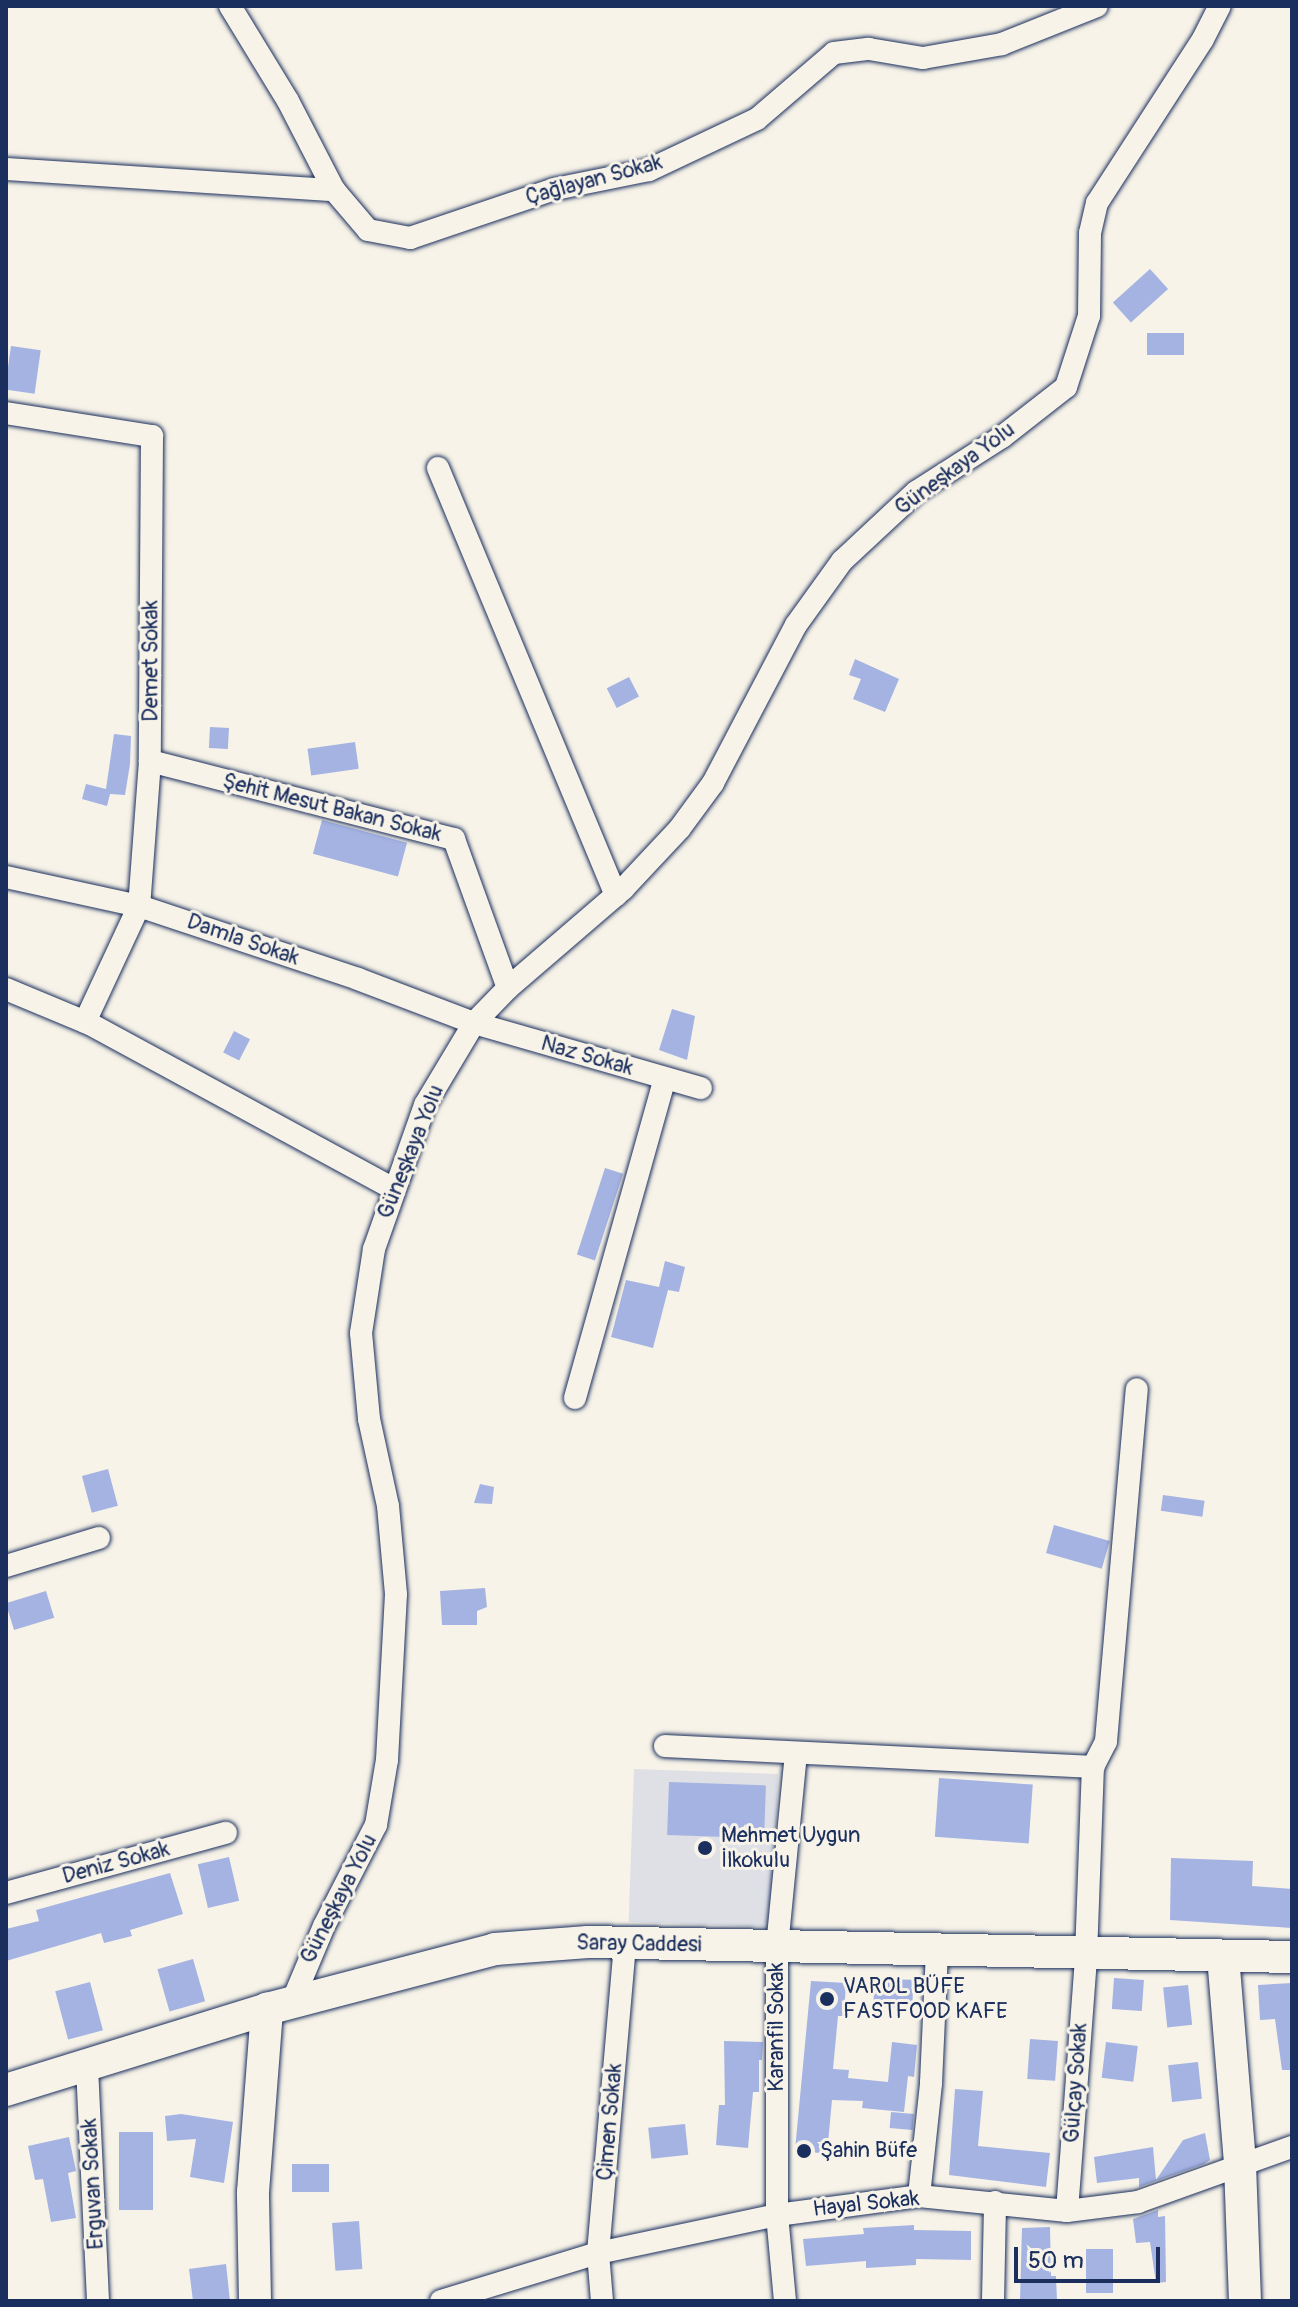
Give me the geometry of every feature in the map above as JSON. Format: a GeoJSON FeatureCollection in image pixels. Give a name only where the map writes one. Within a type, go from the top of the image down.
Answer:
{"type":"FeatureCollection","features":[{"type":"Feature","properties":{"kind":"street","name":"Çağlayan Sokak"},"geometry":{"type":"LineString","coordinates":[[230,6],[288,101],[334,190],[368,230],[410,238],[555,189],[649,170],[757,119],[834,53],[869,49],[923,58],[989,46],[1097,6]]}},
{"type":"Feature","properties":{"kind":"street","name":"Güneşkaya Yolu"},"geometry":{"type":"LineString","coordinates":[[255,2301],[253,2192],[280,2006],[376,1825],[387,1760],[396,1594],[388,1506],[369,1419],[361,1333],[374,1249],[425,1105],[474,1023],[508,988],[616,895],[680,828],[713,783],[796,625],[842,561],[916,492],[1002,437],[1066,387],[1089,316],[1090,233],[1097,203],[1203,39],[1220,6]]}},
{"type":"Feature","properties":{"kind":"street"},"geometry":{"type":"LineString","coordinates":[[6,169],[334,190]]}},
{"type":"Feature","properties":{"kind":"street","name":"Demet Sokak"},"geometry":{"type":"LineString","coordinates":[[6,413],[152,436],[150,761],[139,906],[85,1022]]}},
{"type":"Feature","properties":{"kind":"street"},"geometry":{"type":"LineString","coordinates":[[438,468],[616,895]]}},
{"type":"Feature","properties":{"kind":"street","name":"Şehit Mesut Bakan Sokak"},"geometry":{"type":"LineString","coordinates":[[150,761],[454,839],[508,988]]}},
{"type":"Feature","properties":{"kind":"street","name":"Damla Sokak"},"geometry":{"type":"LineString","coordinates":[[6,877],[139,906],[358,979],[474,1023]]}},
{"type":"Feature","properties":{"kind":"street"},"geometry":{"type":"LineString","coordinates":[[6,989],[85,1022],[394,1189]]}},
{"type":"Feature","properties":{"kind":"street","name":"Naz Sokak"},"geometry":{"type":"LineString","coordinates":[[474,1023],[701,1088]]}},
{"type":"Feature","properties":{"kind":"street"},"geometry":{"type":"LineString","coordinates":[[575,1398],[665,1078]]}},
{"type":"Feature","properties":{"kind":"street","name":"Gülçay Sokak"},"geometry":{"type":"LineString","coordinates":[[1067,2211],[1086,1956],[1093,1767],[1106,1741],[1137,1389]]}},
{"type":"Feature","properties":{"kind":"street"},"geometry":{"type":"LineString","coordinates":[[6,1566],[99,1538]]}},
{"type":"Feature","properties":{"kind":"street"},"geometry":{"type":"LineString","coordinates":[[665,1746],[1093,1767]]}},
{"type":"Feature","properties":{"kind":"street","name":"Karanfil Sokak"},"geometry":{"type":"LineString","coordinates":[[785,2301],[777,2215],[777,1947],[796,1754]]}},
{"type":"Feature","properties":{"kind":"street","name":"Deniz Sokak"},"geometry":{"type":"LineString","coordinates":[[6,1893],[226,1833]]}},
{"type":"Feature","properties":{"kind":"street","name":"Saray Caddesi"},"geometry":{"type":"LineString","coordinates":[[6,2090],[280,2006],[495,1949],[588,1942],[1086,1956],[1292,1957]]}},
{"type":"Feature","properties":{"kind":"street","name":"Çimen Sokak"},"geometry":{"type":"LineString","coordinates":[[602,2301],[598,2253],[625,1943]]}},
{"type":"Feature","properties":{"kind":"street"},"geometry":{"type":"LineString","coordinates":[[919,2196],[931,2083],[937,1950]]}},
{"type":"Feature","properties":{"kind":"street"},"geometry":{"type":"LineString","coordinates":[[1223,1956],[1240,2165],[1245,2301]]}},
{"type":"Feature","properties":{"kind":"street","name":"Erguvan Sokak"},"geometry":{"type":"LineString","coordinates":[[87,2067],[98,2301]]}},
{"type":"Feature","properties":{"kind":"street","name":"Hayal Sokak"},"geometry":{"type":"LineString","coordinates":[[441,2301],[598,2253],[777,2215],[919,2196],[1067,2211],[1138,2202],[1292,2147]]}},
{"type":"Feature","properties":{"kind":"street"},"geometry":{"type":"LineString","coordinates":[[993,2301],[995,2202]]}},
{"type":"Feature","properties":{"kind":"shaded area","name":"Mehmet Uygun İlkokulu"},"geometry":{"type":"Polygon","coordinates":[[[634,1769],[778,1774],[773,1927],[629,1922],[634,1769]]]}},
{"type":"Feature","properties":{"kind":"building"},"geometry":{"type":"Polygon","coordinates":[[[1150,269],[1168,289],[1131,323],[1113,302],[1150,269]]]}},
{"type":"Feature","properties":{"kind":"building"},"geometry":{"type":"Polygon","coordinates":[[[1147,333],[1184,333],[1184,355],[1147,355],[1147,333]]]}},
{"type":"Feature","properties":{"kind":"building"},"geometry":{"type":"Polygon","coordinates":[[[11,346],[41,350],[35,394],[6,390],[11,346]]]}},
{"type":"Feature","properties":{"kind":"building"},"geometry":{"type":"Polygon","coordinates":[[[855,659],[899,679],[885,712],[853,699],[861,679],[849,675],[855,659]]]}},
{"type":"Feature","properties":{"kind":"building"},"geometry":{"type":"Polygon","coordinates":[[[629,677],[639,697],[617,708],[607,688],[629,677]]]}},
{"type":"Feature","properties":{"kind":"building"},"geometry":{"type":"Polygon","coordinates":[[[210,727],[229,728],[228,749],[209,748],[210,727]]]}},
{"type":"Feature","properties":{"kind":"building"},"geometry":{"type":"Polygon","coordinates":[[[114,734],[131,736],[125,795],[110,794],[107,806],[82,799],[86,784],[106,789],[114,734]]]}},
{"type":"Feature","properties":{"kind":"building"},"geometry":{"type":"Polygon","coordinates":[[[355,742],[359,769],[311,775],[307,749],[355,742]]]}},
{"type":"Feature","properties":{"kind":"building"},"geometry":{"type":"Polygon","coordinates":[[[322,820],[407,843],[398,877],[313,854],[322,820]]]}},
{"type":"Feature","properties":{"kind":"building"},"geometry":{"type":"Polygon","coordinates":[[[672,1009],[695,1016],[687,1060],[659,1050],[672,1009]]]}},
{"type":"Feature","properties":{"kind":"building"},"geometry":{"type":"Polygon","coordinates":[[[234,1031],[250,1039],[239,1061],[223,1052],[234,1031]]]}},
{"type":"Feature","properties":{"kind":"building"},"geometry":{"type":"Polygon","coordinates":[[[605,1168],[623,1174],[595,1260],[577,1255],[605,1168]]]}},
{"type":"Feature","properties":{"kind":"building"},"geometry":{"type":"Polygon","coordinates":[[[665,1261],[685,1267],[679,1292],[668,1290],[653,1348],[611,1337],[626,1280],[659,1287],[665,1261]]]}},
{"type":"Feature","properties":{"kind":"building"},"geometry":{"type":"Polygon","coordinates":[[[108,1469],[118,1506],[92,1513],[82,1476],[108,1469]]]}},
{"type":"Feature","properties":{"kind":"building"},"geometry":{"type":"Polygon","coordinates":[[[480,1484],[494,1487],[492,1504],[474,1503],[480,1484]]]}},
{"type":"Feature","properties":{"kind":"building"},"geometry":{"type":"Polygon","coordinates":[[[1163,1495],[1205,1501],[1202,1517],[1161,1511],[1163,1495]]]}},
{"type":"Feature","properties":{"kind":"building"},"geometry":{"type":"Polygon","coordinates":[[[1054,1525],[1110,1541],[1102,1569],[1046,1553],[1054,1525]]]}},
{"type":"Feature","properties":{"kind":"building"},"geometry":{"type":"Polygon","coordinates":[[[485,1588],[487,1607],[477,1611],[477,1625],[442,1625],[440,1591],[485,1588]]]}},
{"type":"Feature","properties":{"kind":"building"},"geometry":{"type":"Polygon","coordinates":[[[46,1591],[54,1618],[14,1630],[6,1603],[46,1591]]]}},
{"type":"Feature","properties":{"kind":"building"},"geometry":{"type":"Polygon","coordinates":[[[939,1778],[1033,1785],[1029,1843],[935,1837],[939,1778]]]}},
{"type":"Feature","properties":{"kind":"building"},"geometry":{"type":"Polygon","coordinates":[[[669,1782],[766,1785],[764,1838],[667,1835],[669,1782]]]}},
{"type":"Feature","properties":{"kind":"building"},"geometry":{"type":"Polygon","coordinates":[[[229,1857],[239,1901],[208,1908],[198,1864],[229,1857]]]}},
{"type":"Feature","properties":{"kind":"building"},"geometry":{"type":"Polygon","coordinates":[[[1171,1858],[1253,1861],[1252,1886],[1292,1889],[1292,1928],[1170,1920],[1171,1858]]]}},
{"type":"Feature","properties":{"kind":"building"},"geometry":{"type":"Polygon","coordinates":[[[170,1873],[183,1914],[130,1930],[132,1936],[104,1943],[101,1933],[6,1961],[6,1929],[39,1921],[36,1910],[170,1873]]]}},
{"type":"Feature","properties":{"kind":"building"},"geometry":{"type":"Polygon","coordinates":[[[193,1959],[205,2001],[170,2011],[157,1969],[193,1959]]]}},
{"type":"Feature","properties":{"kind":"building"},"geometry":{"type":"Polygon","coordinates":[[[1114,1978],[1144,1980],[1142,2011],[1112,2009],[1114,1978]]]}},
{"type":"Feature","properties":{"kind":"building"},"geometry":{"type":"Polygon","coordinates":[[[874,1979],[913,1980],[913,2008],[874,2007],[874,1979]]]}},
{"type":"Feature","properties":{"kind":"building"},"geometry":{"type":"Polygon","coordinates":[[[811,1981],[846,1983],[844,2016],[838,2016],[833,2069],[849,2070],[848,2078],[888,2082],[892,2042],[917,2045],[914,2077],[908,2076],[904,2112],[862,2108],[863,2101],[832,2100],[827,2154],[795,2150],[811,1981]]]}},
{"type":"Feature","properties":{"kind":"building"},"geometry":{"type":"Polygon","coordinates":[[[90,1982],[103,2030],[68,2040],[55,1991],[90,1982]]]}},
{"type":"Feature","properties":{"kind":"building"},"geometry":{"type":"Polygon","coordinates":[[[1292,1983],[1292,2070],[1282,2070],[1275,2019],[1260,2020],[1258,1985],[1292,1983]]]}},
{"type":"Feature","properties":{"kind":"building"},"geometry":{"type":"Polygon","coordinates":[[[1188,1985],[1192,2025],[1167,2027],[1163,1988],[1188,1985]]]}},
{"type":"Feature","properties":{"kind":"building"},"geometry":{"type":"Polygon","coordinates":[[[1030,2039],[1058,2041],[1055,2081],[1027,2079],[1030,2039]]]}},
{"type":"Feature","properties":{"kind":"building"},"geometry":{"type":"Polygon","coordinates":[[[724,2041],[763,2042],[762,2060],[759,2060],[759,2092],[753,2092],[748,2148],[716,2145],[719,2105],[725,2105],[724,2041]]]}},
{"type":"Feature","properties":{"kind":"building"},"geometry":{"type":"Polygon","coordinates":[[[1106,2042],[1138,2046],[1133,2082],[1102,2078],[1106,2042]]]}},
{"type":"Feature","properties":{"kind":"building"},"geometry":{"type":"Polygon","coordinates":[[[1198,2062],[1202,2099],[1172,2102],[1168,2065],[1198,2062]]]}},
{"type":"Feature","properties":{"kind":"building"},"geometry":{"type":"Polygon","coordinates":[[[955,2089],[983,2091],[978,2146],[1050,2153],[1046,2187],[949,2175],[955,2089]]]}},
{"type":"Feature","properties":{"kind":"building"},"geometry":{"type":"Polygon","coordinates":[[[891,2112],[914,2114],[913,2130],[890,2128],[891,2112]]]}},
{"type":"Feature","properties":{"kind":"building"},"geometry":{"type":"Polygon","coordinates":[[[181,2114],[233,2122],[224,2183],[190,2177],[196,2139],[167,2141],[165,2116],[181,2114]]]}},
{"type":"Feature","properties":{"kind":"building"},"geometry":{"type":"Polygon","coordinates":[[[685,2124],[688,2155],[651,2159],[648,2128],[685,2124]]]}},
{"type":"Feature","properties":{"kind":"building"},"geometry":{"type":"Polygon","coordinates":[[[119,2132],[153,2132],[153,2210],[119,2210],[119,2132]]]}},
{"type":"Feature","properties":{"kind":"building"},"geometry":{"type":"Polygon","coordinates":[[[1205,2133],[1210,2160],[1204,2164],[1139,2187],[1139,2178],[1097,2183],[1094,2157],[1153,2147],[1156,2180],[1183,2140],[1205,2133]]]}},
{"type":"Feature","properties":{"kind":"building"},"geometry":{"type":"Polygon","coordinates":[[[69,2137],[76,2171],[68,2173],[76,2218],[51,2222],[43,2179],[35,2180],[28,2146],[69,2137]]]}},
{"type":"Feature","properties":{"kind":"building"},"geometry":{"type":"Polygon","coordinates":[[[292,2164],[329,2164],[329,2192],[292,2192],[292,2164]]]}},
{"type":"Feature","properties":{"kind":"building"},"geometry":{"type":"Polygon","coordinates":[[[1158,2210],[1158,2217],[1165,2216],[1166,2282],[1156,2283],[1150,2242],[1136,2243],[1133,2219],[1158,2210]]]}},
{"type":"Feature","properties":{"kind":"building"},"geometry":{"type":"Polygon","coordinates":[[[359,2221],[362,2269],[335,2271],[332,2223],[359,2221]]]}},
{"type":"Feature","properties":{"kind":"building"},"geometry":{"type":"Polygon","coordinates":[[[914,2225],[914,2230],[971,2231],[971,2260],[916,2259],[916,2265],[866,2268],[866,2261],[806,2266],[803,2239],[864,2234],[863,2228],[914,2225]]]}},
{"type":"Feature","properties":{"kind":"building"},"geometry":{"type":"Polygon","coordinates":[[[1050,2227],[1051,2276],[1056,2276],[1057,2301],[1020,2301],[1022,2228],[1050,2227]]]}},
{"type":"Feature","properties":{"kind":"building"},"geometry":{"type":"Polygon","coordinates":[[[1086,2249],[1113,2249],[1113,2293],[1086,2293],[1086,2249]]]}},
{"type":"Feature","properties":{"kind":"building"},"geometry":{"type":"Polygon","coordinates":[[[226,2264],[230,2301],[193,2301],[189,2269],[226,2264]]]}},
{"type":"Feature","properties":{"kind":"place","name":"Mehmet Uygun İlkokulu"},"geometry":{"type":"Point","coordinates":[705,1848]}},
{"type":"Feature","properties":{"kind":"place","name":"VAROL BÜFE FASTFOOD KAFE"},"geometry":{"type":"Point","coordinates":[827,1999]}},
{"type":"Feature","properties":{"kind":"place","name":"Şahin Büfe"},"geometry":{"type":"Point","coordinates":[804,2151]}}]}
